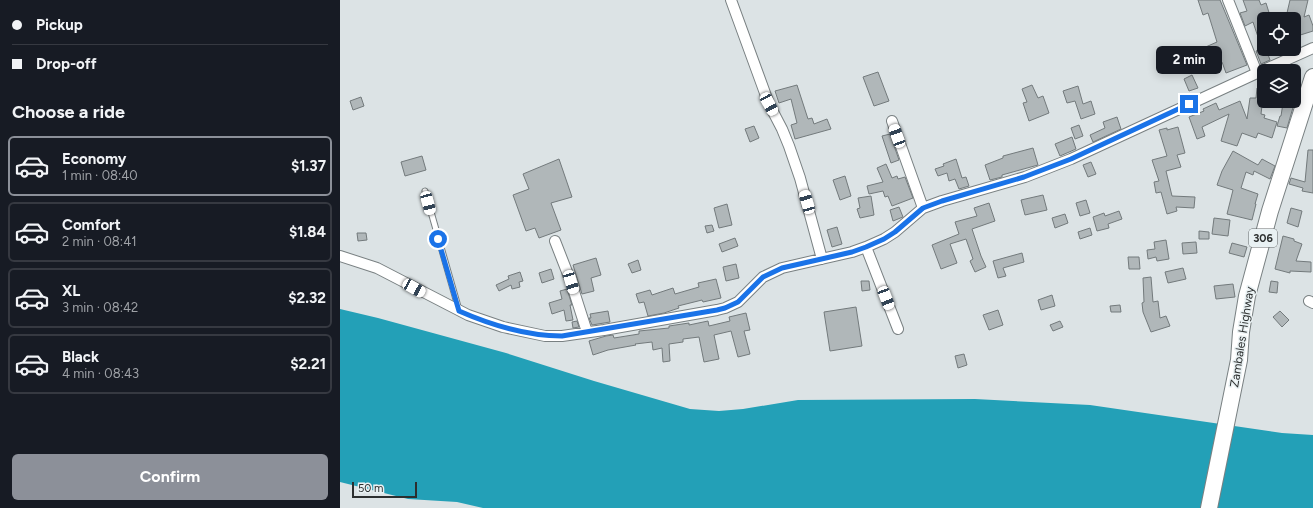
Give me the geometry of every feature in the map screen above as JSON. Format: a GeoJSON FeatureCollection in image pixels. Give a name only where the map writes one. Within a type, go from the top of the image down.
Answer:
{"type":"FeatureCollection","features":[{"type":"Feature","properties":{"kind":"main road","name":"Zambales Highway"},"geometry":{"type":"LineString","coordinates":[[1209,508],[1239,360],[1240,332],[1247,296],[1270,211],[1313,77]]}},
{"type":"Feature","properties":{"kind":"street"},"geometry":{"type":"LineString","coordinates":[[732,0],[769,104],[789,146],[800,178],[822,259]]}},
{"type":"Feature","properties":{"kind":"street"},"geometry":{"type":"LineString","coordinates":[[1228,0],[1256,73]]}},
{"type":"Feature","properties":{"kind":"street"},"geometry":{"type":"LineString","coordinates":[[340,256],[377,268],[459,311],[485,322],[545,336],[562,336],[725,308],[743,298],[763,277],[782,268],[866,247],[895,232],[923,208],[1024,177],[1071,159],[1313,48]]}},
{"type":"Feature","properties":{"kind":"street"},"geometry":{"type":"LineString","coordinates":[[892,121],[923,208]]}},
{"type":"Feature","properties":{"kind":"street"},"geometry":{"type":"LineString","coordinates":[[555,241],[571,282],[587,332]]}},
{"type":"Feature","properties":{"kind":"street"},"geometry":{"type":"LineString","coordinates":[[866,247],[898,329]]}},
{"type":"Feature","properties":{"kind":"lane"},"geometry":{"type":"LineString","coordinates":[[425,191],[459,311]]}},
{"type":"Feature","properties":{"kind":"water"},"geometry":{"type":"Polygon","coordinates":[[[340,309],[506,353],[690,409],[719,411],[743,409],[798,400],[975,399],[1090,405],[1282,433],[1313,435],[1313,508],[483,508],[457,502],[408,499],[340,482],[340,309]]]}},
{"type":"Feature","properties":{"kind":"building"},"geometry":{"type":"Polygon","coordinates":[[[1198,0],[1220,0],[1247,65],[1226,73],[1222,62],[1200,72],[1192,53],[1217,42],[1208,13],[1203,15],[1198,0]]]}},
{"type":"Feature","properties":{"kind":"building"},"geometry":{"type":"Polygon","coordinates":[[[1243,0],[1259,0],[1261,5],[1266,3],[1269,12],[1257,12],[1257,34],[1253,22],[1245,26],[1240,13],[1247,11],[1243,0]]]}},
{"type":"Feature","properties":{"kind":"building"},"geometry":{"type":"Polygon","coordinates":[[[1290,0],[1308,0],[1304,17],[1309,15],[1313,26],[1313,31],[1301,35],[1301,12],[1287,12],[1290,0]]]}},
{"type":"Feature","properties":{"kind":"building"},"geometry":{"type":"Polygon","coordinates":[[[1258,56],[1269,56],[1270,60],[1261,64],[1258,56]]]}},
{"type":"Feature","properties":{"kind":"building"},"geometry":{"type":"Polygon","coordinates":[[[878,72],[889,101],[874,106],[863,77],[878,72]]]}},
{"type":"Feature","properties":{"kind":"building"},"geometry":{"type":"Polygon","coordinates":[[[1192,75],[1198,88],[1189,91],[1184,79],[1192,75]]]}},
{"type":"Feature","properties":{"kind":"building"},"geometry":{"type":"Polygon","coordinates":[[[797,85],[808,119],[812,118],[814,124],[827,119],[831,129],[795,139],[791,125],[797,123],[791,99],[779,103],[775,91],[797,85]]]}},
{"type":"Feature","properties":{"kind":"building"},"geometry":{"type":"Polygon","coordinates":[[[1032,85],[1038,98],[1043,96],[1049,113],[1029,121],[1023,103],[1027,102],[1022,89],[1032,85]]]}},
{"type":"Feature","properties":{"kind":"building"},"geometry":{"type":"Polygon","coordinates":[[[1078,86],[1083,104],[1091,101],[1095,114],[1081,119],[1075,101],[1067,103],[1063,91],[1078,86]]]}},
{"type":"Feature","properties":{"kind":"building"},"geometry":{"type":"Polygon","coordinates":[[[1257,88],[1257,108],[1262,108],[1261,114],[1265,115],[1264,118],[1277,122],[1272,138],[1258,133],[1256,138],[1242,133],[1237,146],[1221,141],[1229,114],[1202,127],[1205,136],[1197,139],[1189,117],[1204,111],[1203,109],[1216,103],[1219,110],[1240,101],[1247,119],[1250,98],[1256,98],[1257,88]]]}},
{"type":"Feature","properties":{"kind":"building"},"geometry":{"type":"Polygon","coordinates":[[[361,97],[364,106],[353,110],[350,101],[361,97]]]}},
{"type":"Feature","properties":{"kind":"building"},"geometry":{"type":"Polygon","coordinates":[[[1282,108],[1293,108],[1287,128],[1277,126],[1282,108]]]}},
{"type":"Feature","properties":{"kind":"building"},"geometry":{"type":"Polygon","coordinates":[[[1117,117],[1121,129],[1093,142],[1090,135],[1105,128],[1103,122],[1117,117]]]}},
{"type":"Feature","properties":{"kind":"building"},"geometry":{"type":"Polygon","coordinates":[[[1079,125],[1083,136],[1075,139],[1071,128],[1079,125]]]}},
{"type":"Feature","properties":{"kind":"building"},"geometry":{"type":"Polygon","coordinates":[[[754,126],[759,138],[750,142],[745,129],[754,126]]]}},
{"type":"Feature","properties":{"kind":"building"},"geometry":{"type":"Polygon","coordinates":[[[1178,127],[1185,153],[1177,155],[1181,167],[1166,171],[1172,196],[1195,197],[1194,208],[1176,207],[1177,211],[1167,214],[1161,192],[1156,193],[1154,182],[1159,181],[1152,160],[1167,156],[1159,130],[1167,128],[1167,130],[1178,127]]]}},
{"type":"Feature","properties":{"kind":"building"},"geometry":{"type":"Polygon","coordinates":[[[890,134],[899,160],[891,163],[882,136],[890,134]]]}},
{"type":"Feature","properties":{"kind":"building"},"geometry":{"type":"Polygon","coordinates":[[[1072,137],[1076,149],[1060,156],[1055,144],[1072,137]]]}},
{"type":"Feature","properties":{"kind":"building"},"geometry":{"type":"Polygon","coordinates":[[[1033,148],[1038,165],[990,180],[985,165],[1003,158],[1003,156],[1033,148]]]}},
{"type":"Feature","properties":{"kind":"building"},"geometry":{"type":"Polygon","coordinates":[[[1308,150],[1313,150],[1313,193],[1302,191],[1303,188],[1289,184],[1291,178],[1305,182],[1308,150]]]}},
{"type":"Feature","properties":{"kind":"building"},"geometry":{"type":"Polygon","coordinates":[[[1233,151],[1258,165],[1262,159],[1275,166],[1270,179],[1254,171],[1253,175],[1246,172],[1241,188],[1258,194],[1252,220],[1227,214],[1233,190],[1217,185],[1222,171],[1233,151]]]}},
{"type":"Feature","properties":{"kind":"building"},"geometry":{"type":"Polygon","coordinates":[[[422,156],[426,170],[405,176],[401,162],[422,156]]]}},
{"type":"Feature","properties":{"kind":"building"},"geometry":{"type":"Polygon","coordinates":[[[559,159],[572,197],[551,203],[561,230],[539,238],[535,228],[526,231],[513,195],[529,189],[523,174],[559,159]]]}},
{"type":"Feature","properties":{"kind":"building"},"geometry":{"type":"Polygon","coordinates":[[[956,159],[962,178],[966,177],[969,186],[959,189],[955,179],[949,181],[947,173],[938,176],[935,169],[956,159]]]}},
{"type":"Feature","properties":{"kind":"building"},"geometry":{"type":"Polygon","coordinates":[[[1091,162],[1096,174],[1088,177],[1083,165],[1091,162]]]}},
{"type":"Feature","properties":{"kind":"building"},"geometry":{"type":"Polygon","coordinates":[[[886,164],[892,178],[897,176],[898,179],[905,177],[913,198],[892,206],[888,196],[885,197],[883,191],[869,194],[867,186],[883,182],[877,168],[886,164]]]}},
{"type":"Feature","properties":{"kind":"building"},"geometry":{"type":"Polygon","coordinates":[[[845,176],[851,196],[840,200],[833,180],[845,176]]]}},
{"type":"Feature","properties":{"kind":"building"},"geometry":{"type":"Polygon","coordinates":[[[1043,195],[1047,210],[1025,215],[1021,200],[1043,195]]]}},
{"type":"Feature","properties":{"kind":"building"},"geometry":{"type":"Polygon","coordinates":[[[871,196],[874,215],[860,218],[857,209],[860,208],[858,198],[871,196]]]}},
{"type":"Feature","properties":{"kind":"building"},"geometry":{"type":"Polygon","coordinates":[[[1086,200],[1090,213],[1080,216],[1076,203],[1086,200]]]}},
{"type":"Feature","properties":{"kind":"building"},"geometry":{"type":"Polygon","coordinates":[[[989,203],[995,221],[972,229],[986,267],[975,272],[970,261],[973,259],[966,239],[950,244],[957,263],[941,269],[932,245],[959,234],[955,222],[977,216],[974,208],[989,203]]]}},
{"type":"Feature","properties":{"kind":"building"},"geometry":{"type":"Polygon","coordinates":[[[727,204],[732,225],[719,228],[714,208],[727,204]]]}},
{"type":"Feature","properties":{"kind":"building"},"geometry":{"type":"Polygon","coordinates":[[[899,207],[903,217],[893,221],[890,210],[899,207]]]}},
{"type":"Feature","properties":{"kind":"building"},"geometry":{"type":"Polygon","coordinates":[[[1291,208],[1302,211],[1298,227],[1287,223],[1291,208]]]}},
{"type":"Feature","properties":{"kind":"building"},"geometry":{"type":"Polygon","coordinates":[[[1119,211],[1122,219],[1108,224],[1109,228],[1097,231],[1093,217],[1104,213],[1105,216],[1119,211]]]}},
{"type":"Feature","properties":{"kind":"building"},"geometry":{"type":"Polygon","coordinates":[[[1065,214],[1068,223],[1055,228],[1052,218],[1065,214]]]}},
{"type":"Feature","properties":{"kind":"building"},"geometry":{"type":"Polygon","coordinates":[[[1214,218],[1230,220],[1228,236],[1212,234],[1214,218]]]}},
{"type":"Feature","properties":{"kind":"building"},"geometry":{"type":"Polygon","coordinates":[[[712,225],[714,231],[707,233],[705,226],[712,225]]]}},
{"type":"Feature","properties":{"kind":"building"},"geometry":{"type":"Polygon","coordinates":[[[837,227],[842,244],[832,247],[827,230],[837,227]]]}},
{"type":"Feature","properties":{"kind":"building"},"geometry":{"type":"Polygon","coordinates":[[[1090,228],[1092,235],[1080,239],[1078,232],[1090,228]]]}},
{"type":"Feature","properties":{"kind":"building"},"geometry":{"type":"Polygon","coordinates":[[[1199,231],[1209,232],[1209,239],[1199,239],[1199,231]]]}},
{"type":"Feature","properties":{"kind":"building"},"geometry":{"type":"Polygon","coordinates":[[[357,233],[366,233],[367,240],[358,241],[357,233]]]}},
{"type":"Feature","properties":{"kind":"building"},"geometry":{"type":"Polygon","coordinates":[[[1283,236],[1294,239],[1294,241],[1302,244],[1296,261],[1311,262],[1311,272],[1290,271],[1290,273],[1275,269],[1283,236]]]}},
{"type":"Feature","properties":{"kind":"building"},"geometry":{"type":"Polygon","coordinates":[[[735,238],[738,246],[722,252],[719,244],[735,238]]]}},
{"type":"Feature","properties":{"kind":"building"},"geometry":{"type":"Polygon","coordinates":[[[1166,240],[1169,259],[1157,261],[1156,257],[1148,259],[1147,250],[1155,249],[1154,242],[1166,240]]]}},
{"type":"Feature","properties":{"kind":"building"},"geometry":{"type":"Polygon","coordinates":[[[1196,242],[1197,253],[1183,254],[1182,243],[1196,242]]]}},
{"type":"Feature","properties":{"kind":"building"},"geometry":{"type":"Polygon","coordinates":[[[1232,243],[1247,247],[1244,257],[1229,253],[1232,243]]]}},
{"type":"Feature","properties":{"kind":"building"},"geometry":{"type":"Polygon","coordinates":[[[1022,253],[1024,262],[1003,268],[1006,276],[998,278],[993,261],[1022,253]]]}},
{"type":"Feature","properties":{"kind":"building"},"geometry":{"type":"Polygon","coordinates":[[[1128,257],[1139,257],[1140,269],[1129,269],[1128,257]]]}},
{"type":"Feature","properties":{"kind":"building"},"geometry":{"type":"Polygon","coordinates":[[[596,258],[601,275],[591,278],[594,291],[582,294],[573,265],[596,258]]]}},
{"type":"Feature","properties":{"kind":"building"},"geometry":{"type":"Polygon","coordinates":[[[638,260],[641,270],[632,273],[628,264],[638,260]]]}},
{"type":"Feature","properties":{"kind":"building"},"geometry":{"type":"Polygon","coordinates":[[[736,264],[739,278],[726,281],[723,267],[736,264]]]}},
{"type":"Feature","properties":{"kind":"building"},"geometry":{"type":"Polygon","coordinates":[[[1183,268],[1186,279],[1168,283],[1165,272],[1183,268]]]}},
{"type":"Feature","properties":{"kind":"building"},"geometry":{"type":"Polygon","coordinates":[[[551,269],[554,279],[542,283],[539,273],[551,269]]]}},
{"type":"Feature","properties":{"kind":"building"},"geometry":{"type":"Polygon","coordinates":[[[520,272],[523,281],[519,282],[520,287],[512,289],[511,285],[499,291],[496,285],[509,279],[508,276],[520,272]]]}},
{"type":"Feature","properties":{"kind":"building"},"geometry":{"type":"Polygon","coordinates":[[[1151,277],[1153,302],[1158,301],[1160,318],[1166,316],[1170,326],[1151,332],[1143,312],[1142,303],[1144,302],[1143,278],[1151,277]]]}},
{"type":"Feature","properties":{"kind":"building"},"geometry":{"type":"Polygon","coordinates":[[[716,279],[721,298],[703,302],[702,300],[678,306],[679,308],[664,313],[648,316],[644,302],[639,303],[636,294],[650,290],[652,295],[673,288],[675,294],[699,287],[698,283],[716,279]]]}},
{"type":"Feature","properties":{"kind":"building"},"geometry":{"type":"Polygon","coordinates":[[[861,281],[869,281],[870,290],[862,291],[861,281]]]}},
{"type":"Feature","properties":{"kind":"building"},"geometry":{"type":"Polygon","coordinates":[[[1271,281],[1278,282],[1277,293],[1269,292],[1271,281]]]}},
{"type":"Feature","properties":{"kind":"building"},"geometry":{"type":"Polygon","coordinates":[[[1233,284],[1235,297],[1216,299],[1214,286],[1233,284]]]}},
{"type":"Feature","properties":{"kind":"building"},"geometry":{"type":"Polygon","coordinates":[[[567,289],[572,305],[570,305],[573,320],[566,321],[564,310],[552,314],[549,303],[562,299],[560,291],[567,289]]]}},
{"type":"Feature","properties":{"kind":"building"},"geometry":{"type":"Polygon","coordinates":[[[1052,295],[1055,306],[1041,310],[1038,300],[1052,295]]]}},
{"type":"Feature","properties":{"kind":"building"},"geometry":{"type":"Polygon","coordinates":[[[1120,305],[1121,312],[1111,312],[1110,306],[1120,305]]]}},
{"type":"Feature","properties":{"kind":"building"},"geometry":{"type":"Polygon","coordinates":[[[856,307],[862,346],[830,351],[824,312],[856,307]]]}},
{"type":"Feature","properties":{"kind":"building"},"geometry":{"type":"Polygon","coordinates":[[[998,310],[1003,325],[989,330],[983,315],[998,310]]]}},
{"type":"Feature","properties":{"kind":"building"},"geometry":{"type":"Polygon","coordinates":[[[608,311],[610,322],[592,325],[589,318],[591,318],[590,314],[608,311]]]}},
{"type":"Feature","properties":{"kind":"building"},"geometry":{"type":"Polygon","coordinates":[[[1280,311],[1289,320],[1282,327],[1273,317],[1280,311]]]}},
{"type":"Feature","properties":{"kind":"building"},"geometry":{"type":"Polygon","coordinates":[[[746,313],[750,330],[744,331],[750,354],[738,357],[731,331],[714,335],[719,359],[704,362],[699,337],[683,339],[683,342],[669,344],[670,361],[663,362],[662,348],[653,350],[652,342],[635,344],[636,345],[608,350],[593,355],[589,341],[613,335],[614,338],[639,334],[639,331],[669,328],[669,326],[689,323],[689,325],[708,321],[709,326],[730,321],[729,317],[746,313]]]}},
{"type":"Feature","properties":{"kind":"building"},"geometry":{"type":"Polygon","coordinates":[[[577,321],[579,327],[573,328],[572,322],[577,321]]]}},
{"type":"Feature","properties":{"kind":"building"},"geometry":{"type":"Polygon","coordinates":[[[1060,321],[1063,327],[1053,331],[1050,325],[1060,321]]]}},
{"type":"Feature","properties":{"kind":"building"},"geometry":{"type":"Polygon","coordinates":[[[964,354],[967,365],[958,368],[955,356],[964,354]]]}},
{"type":"Feature","properties":{"kind":"route"},"geometry":{"type":"LineString","coordinates":[[438,239],[459,311],[485,322],[522,332],[545,336],[562,336],[717,310],[738,302],[763,277],[782,268],[852,252],[866,247],[895,232],[923,208],[1024,177],[1071,159],[1189,104]]}}]}
